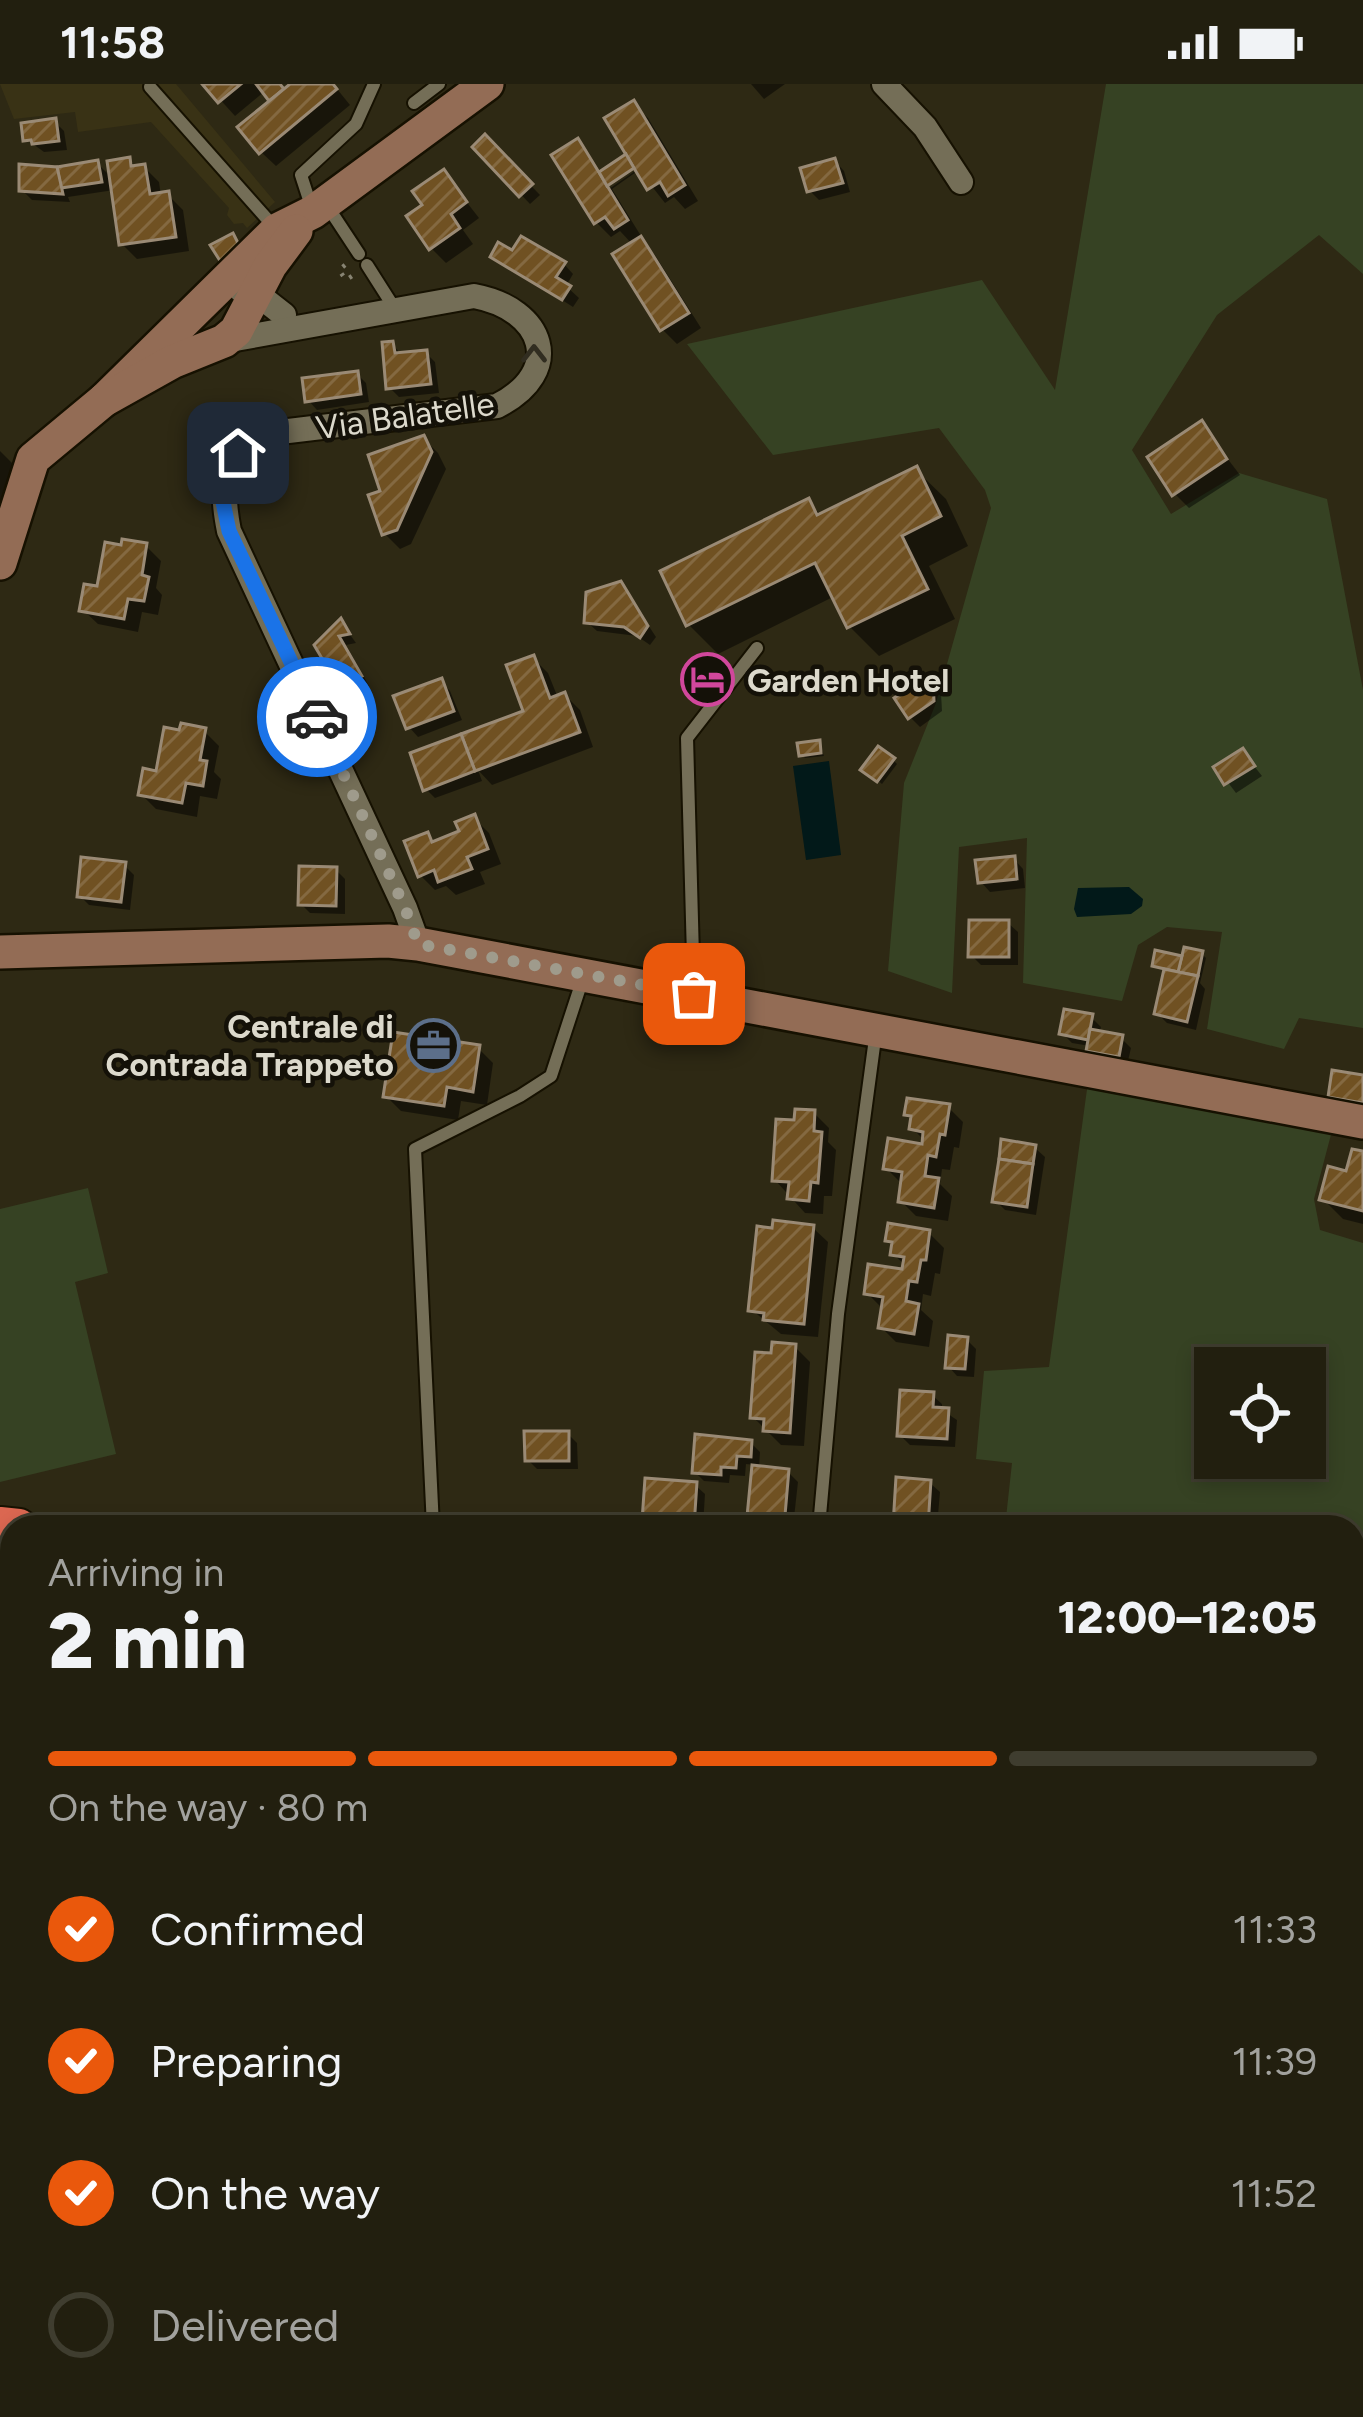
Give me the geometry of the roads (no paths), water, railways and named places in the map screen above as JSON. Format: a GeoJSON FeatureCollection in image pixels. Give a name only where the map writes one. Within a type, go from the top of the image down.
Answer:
{"type":"FeatureCollection","features":[{"type":"Feature","properties":{"kind":"main road"},"geometry":{"type":"LineString","coordinates":[[0,563],[33,459],[68,425],[104,400],[189,353],[224,341],[242,322],[263,280],[319,208],[444,93],[487,84]]}},
{"type":"Feature","properties":{"kind":"main road"},"geometry":{"type":"LineString","coordinates":[[104,400],[277,230],[319,208]]}},
{"type":"Feature","properties":{"kind":"main road"},"geometry":{"type":"LineString","coordinates":[[0,952],[186,944],[418,944],[1363,1122]]}},
{"type":"Feature","properties":{"kind":"street"},"geometry":{"type":"LineString","coordinates":[[884,84],[926,127],[961,182]]}},
{"type":"Feature","properties":{"kind":"street"},"geometry":{"type":"LineString","coordinates":[[210,295],[263,280],[284,315],[313,325]]}},
{"type":"Feature","properties":{"kind":"street","name":"Via Balatelle"},"geometry":{"type":"LineString","coordinates":[[224,341],[474,296],[498,300],[522,314],[533,332],[539,351],[535,374],[518,395],[497,406],[280,432],[238,453],[227,472],[222,497],[229,531],[418,944]]}},
{"type":"Feature","properties":{"kind":"lane"},"geometry":{"type":"LineString","coordinates":[[374,84],[356,124],[301,175],[319,208],[363,260],[396,310]]}},
{"type":"Feature","properties":{"kind":"lane"},"geometry":{"type":"LineString","coordinates":[[150,87],[277,230]]}},
{"type":"Feature","properties":{"kind":"lane"},"geometry":{"type":"LineString","coordinates":[[414,103],[444,93]]}},
{"type":"Feature","properties":{"kind":"lane"},"geometry":{"type":"LineString","coordinates":[[694,994],[687,738],[757,648]]}},
{"type":"Feature","properties":{"kind":"lane"},"geometry":{"type":"LineString","coordinates":[[432,1515],[415,1149],[551,1076],[584,977]]}},
{"type":"Feature","properties":{"kind":"lane"},"geometry":{"type":"LineString","coordinates":[[820,1515],[838,1314],[877,1030]]}},
{"type":"Feature","properties":{"kind":"water"},"geometry":{"type":"Polygon","coordinates":[[[829,761],[841,855],[806,860],[793,766],[829,761]]]}},
{"type":"Feature","properties":{"kind":"water"},"geometry":{"type":"Polygon","coordinates":[[[1129,887],[1143,899],[1131,914],[1077,917],[1078,888],[1129,887]]]}},
{"type":"Feature","properties":{"kind":"place","name":"Garden Hotel"},"geometry":{"type":"Point","coordinates":[708,680]}},
{"type":"Feature","properties":{"kind":"place","name":"Centrale di Contrada Trappeto"},"geometry":{"type":"Point","coordinates":[433,1045]}}]}
